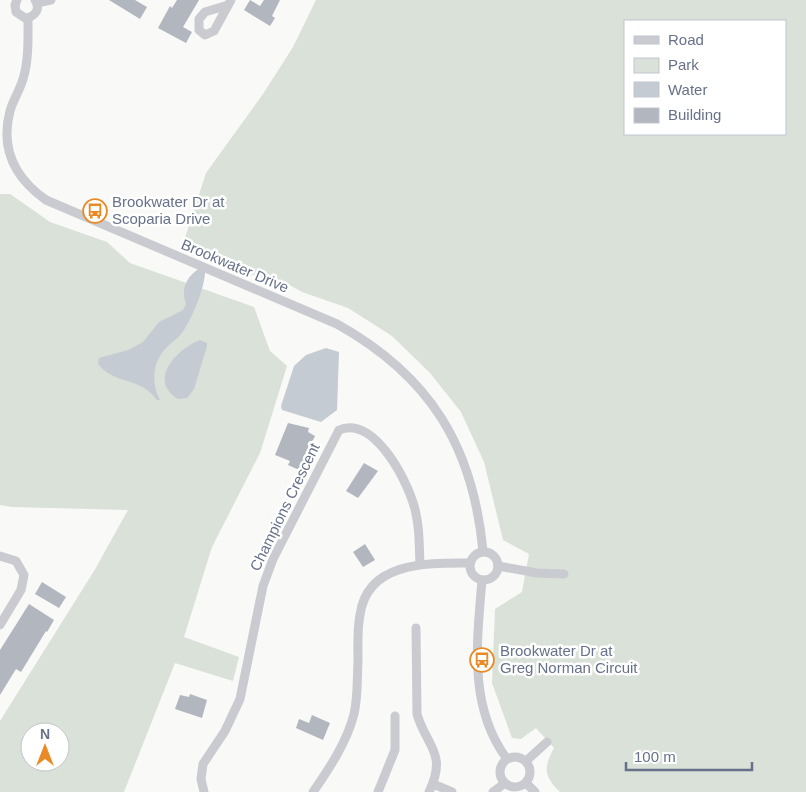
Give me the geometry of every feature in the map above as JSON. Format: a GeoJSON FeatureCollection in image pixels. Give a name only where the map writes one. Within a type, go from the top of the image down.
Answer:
{"type":"FeatureCollection","features":[{"type":"Feature","properties":{"kind":"street"},"geometry":{"type":"LineString","coordinates":[[17,0],[15,5],[16,12],[21,17],[28,18]]}},
{"type":"Feature","properties":{"kind":"street"},"geometry":{"type":"LineString","coordinates":[[36,1],[51,0]]}},
{"type":"Feature","properties":{"kind":"street","name":"Brookwater Drive"},"geometry":{"type":"LineString","coordinates":[[36,1],[37,11],[28,18],[24,78],[10,109],[7,126],[9,153],[24,182],[46,200],[337,324],[374,347],[410,378],[430,401],[452,434],[463,457],[475,491],[483,551]]}},
{"type":"Feature","properties":{"kind":"street","name":"Champions Crescent"},"geometry":{"type":"LineString","coordinates":[[204,792],[201,772],[203,764],[233,716],[240,699],[263,586],[273,559],[340,430],[346,427],[358,428],[368,433],[392,459],[410,491],[416,514],[420,564]]}},
{"type":"Feature","properties":{"kind":"street"},"geometry":{"type":"LineString","coordinates":[[483,551],[492,554],[498,566],[491,578],[482,580],[470,572],[469,563],[474,554],[483,551]]}},
{"type":"Feature","properties":{"kind":"street"},"geometry":{"type":"LineString","coordinates":[[0,556],[16,561],[24,575],[21,590],[0,625]]}},
{"type":"Feature","properties":{"kind":"street"},"geometry":{"type":"LineString","coordinates":[[313,792],[342,744],[354,716],[357,697],[360,614],[364,600],[388,574],[407,566],[469,563]]}},
{"type":"Feature","properties":{"kind":"street"},"geometry":{"type":"LineString","coordinates":[[498,566],[537,573],[564,574]]}},
{"type":"Feature","properties":{"kind":"street"},"geometry":{"type":"LineString","coordinates":[[482,580],[477,643],[478,685],[493,735],[507,759]]}},
{"type":"Feature","properties":{"kind":"street"},"geometry":{"type":"LineString","coordinates":[[416,628],[417,714],[435,752],[436,764],[431,788],[452,792]]}},
{"type":"Feature","properties":{"kind":"street"},"geometry":{"type":"LineString","coordinates":[[378,792],[395,750],[395,716]]}},
{"type":"Feature","properties":{"kind":"street"},"geometry":{"type":"LineString","coordinates":[[526,760],[547,742]]}},
{"type":"Feature","properties":{"kind":"street"},"geometry":{"type":"LineString","coordinates":[[517,756],[526,760],[531,774],[526,783],[517,787],[505,783],[500,772],[501,766],[507,759],[517,756]]}},
{"type":"Feature","properties":{"kind":"street"},"geometry":{"type":"LineString","coordinates":[[493,792],[505,783]]}},
{"type":"Feature","properties":{"kind":"street"},"geometry":{"type":"LineString","coordinates":[[526,783],[535,792]]}},
{"type":"Feature","properties":{"kind":"green space"},"geometry":{"type":"Polygon","coordinates":[[[316,0],[806,0],[806,792],[560,792],[551,781],[547,771],[548,761],[554,748],[536,728],[521,739],[512,738],[492,683],[495,609],[522,592],[529,554],[503,540],[484,462],[461,412],[430,373],[392,336],[348,308],[302,292],[288,284],[242,272],[183,244],[206,173],[263,94],[293,47],[316,0]]]}},
{"type":"Feature","properties":{"kind":"green space"},"geometry":{"type":"Polygon","coordinates":[[[0,194],[10,194],[50,222],[107,242],[130,263],[254,307],[270,351],[287,366],[260,453],[212,547],[184,637],[239,657],[233,681],[175,663],[124,792],[0,792],[0,721],[94,571],[128,510],[12,507],[0,505],[0,194]]]}},
{"type":"Feature","properties":{"kind":"water"},"geometry":{"type":"Polygon","coordinates":[[[200,268],[205,270],[205,277],[193,312],[185,328],[158,359],[154,372],[155,386],[160,400],[157,400],[143,387],[112,376],[105,371],[98,364],[99,358],[128,350],[143,342],[159,322],[183,310],[186,304],[184,293],[186,283],[191,275],[200,268]]]}},
{"type":"Feature","properties":{"kind":"water"},"geometry":{"type":"Polygon","coordinates":[[[200,340],[207,343],[207,346],[194,389],[187,398],[178,399],[169,391],[165,383],[165,374],[182,350],[200,340]]]}},
{"type":"Feature","properties":{"kind":"water"},"geometry":{"type":"Polygon","coordinates":[[[326,348],[339,352],[337,410],[321,422],[282,410],[281,406],[294,366],[306,355],[326,348]]]}},
{"type":"Feature","properties":{"kind":"building"},"geometry":{"type":"Polygon","coordinates":[[[109,0],[135,0],[147,7],[140,19],[109,0]]]}},
{"type":"Feature","properties":{"kind":"building"},"geometry":{"type":"Polygon","coordinates":[[[177,0],[199,0],[183,27],[192,32],[186,43],[158,28],[170,6],[172,8],[177,0]]]}},
{"type":"Feature","properties":{"kind":"building"},"geometry":{"type":"Polygon","coordinates":[[[250,0],[260,6],[264,0],[280,0],[272,16],[275,18],[270,26],[244,10],[250,0]]]}},
{"type":"Feature","properties":{"kind":"building"},"geometry":{"type":"Polygon","coordinates":[[[288,423],[309,428],[308,432],[315,436],[299,470],[288,465],[290,461],[275,455],[288,423]]]}},
{"type":"Feature","properties":{"kind":"building"},"geometry":{"type":"Polygon","coordinates":[[[364,463],[378,471],[358,498],[346,491],[364,463]]]}},
{"type":"Feature","properties":{"kind":"building"},"geometry":{"type":"Polygon","coordinates":[[[365,544],[375,560],[363,567],[353,552],[365,544]]]}},
{"type":"Feature","properties":{"kind":"building"},"geometry":{"type":"Polygon","coordinates":[[[42,582],[66,597],[59,608],[35,594],[42,582]]]}},
{"type":"Feature","properties":{"kind":"building"},"geometry":{"type":"Polygon","coordinates":[[[29,604],[54,620],[21,672],[16,669],[0,695],[0,650],[29,604]]]}},
{"type":"Feature","properties":{"kind":"building"},"geometry":{"type":"Polygon","coordinates":[[[190,694],[207,700],[202,718],[175,709],[180,695],[189,697],[190,694]]]}},
{"type":"Feature","properties":{"kind":"building"},"geometry":{"type":"Polygon","coordinates":[[[312,715],[330,723],[323,740],[296,728],[299,719],[309,723],[312,715]]]}},
{"type":"Feature","properties":{"kind":"place","name":"Brookwater Dr at Scoparia Drive"},"geometry":{"type":"Point","coordinates":[95,211]}},
{"type":"Feature","properties":{"kind":"place","name":"Brookwater Dr at Greg Norman Circuit"},"geometry":{"type":"Point","coordinates":[482,660]}}]}
